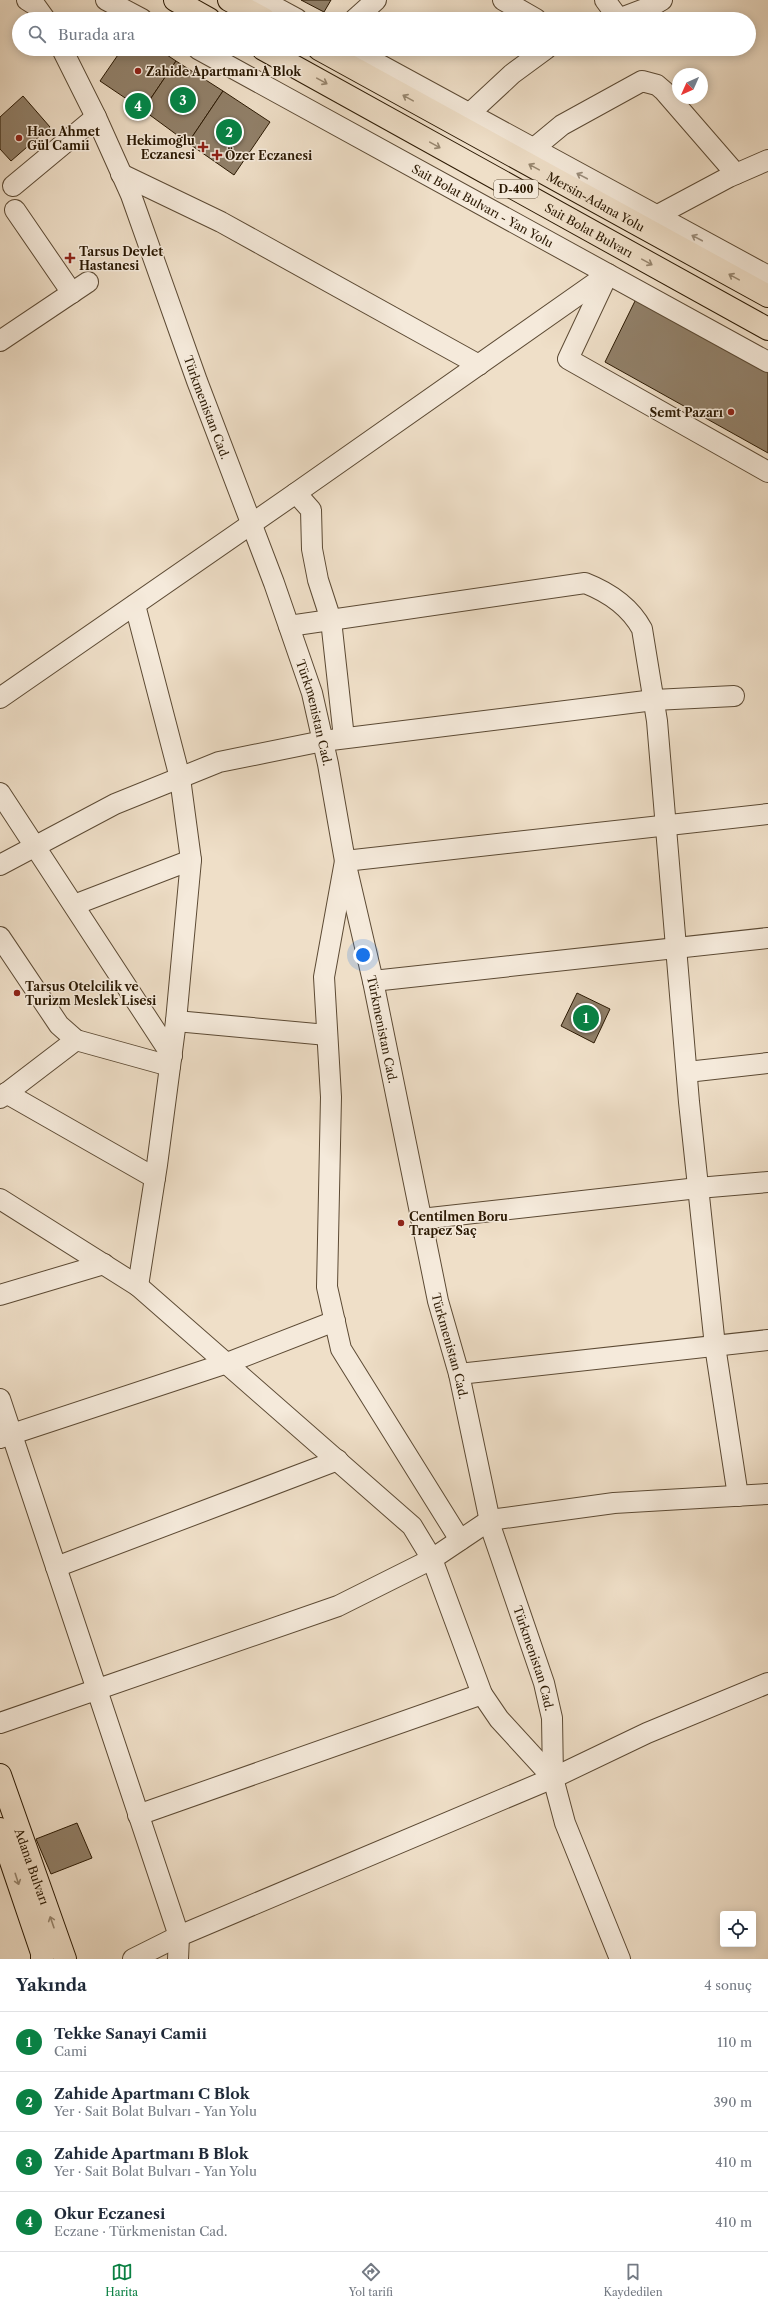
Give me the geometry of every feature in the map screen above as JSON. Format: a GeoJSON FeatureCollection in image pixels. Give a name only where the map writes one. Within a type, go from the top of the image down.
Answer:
{"type":"FeatureCollection","features":[{"type":"Feature","properties":{"kind":"main road"},"geometry":{"type":"LineString","coordinates":[[175,0],[196,12]]}},
{"type":"Feature","properties":{"kind":"main road"},"geometry":{"type":"LineString","coordinates":[[229,0],[251,12]]}},
{"type":"Feature","properties":{"kind":"main road","name":"Sait Bolat Bulvarı"},"geometry":{"type":"LineString","coordinates":[[276,56],[768,329]]}},
{"type":"Feature","properties":{"kind":"main road","name":"Mersin-Adana Yolu"},"geometry":{"type":"LineString","coordinates":[[332,56],[768,296]]}},
{"type":"Feature","properties":{"kind":"main road","name":"Adana Bulvarı"},"geometry":{"type":"LineString","coordinates":[[0,1775],[65,1959]]}},
{"type":"Feature","properties":{"kind":"main road","name":"Adana Bulvarı"},"geometry":{"type":"LineString","coordinates":[[0,1829],[42,1959]]}},
{"type":"Feature","properties":{"kind":"street"},"geometry":{"type":"LineString","coordinates":[[27,0],[35,5],[40,12]]}},
{"type":"Feature","properties":{"kind":"street"},"geometry":{"type":"LineString","coordinates":[[106,0],[129,12]]}},
{"type":"Feature","properties":{"kind":"street"},"geometry":{"type":"LineString","coordinates":[[262,0],[284,12]]}},
{"type":"Feature","properties":{"kind":"street"},"geometry":{"type":"LineString","coordinates":[[363,12],[376,0]]}},
{"type":"Feature","properties":{"kind":"street"},"geometry":{"type":"LineString","coordinates":[[503,0],[524,12]]}},
{"type":"Feature","properties":{"kind":"street"},"geometry":{"type":"LineString","coordinates":[[605,0],[613,12]]}},
{"type":"Feature","properties":{"kind":"street"},"geometry":{"type":"LineString","coordinates":[[637,12],[662,0]]}},
{"type":"Feature","properties":{"kind":"street","name":"Türkmenistan Cad."},"geometry":{"type":"LineString","coordinates":[[66,56],[99,123],[121,174],[197,381],[252,524],[312,693],[323,741],[345,861],[373,981],[438,1301],[459,1374],[490,1520],[544,1683],[552,1718],[553,1778],[565,1823],[620,1959]]}},
{"type":"Feature","properties":{"kind":"street","name":"Sait Bolat Bulvarı - Yan Yolu"},"geometry":{"type":"LineString","coordinates":[[211,56],[768,362]]}},
{"type":"Feature","properties":{"kind":"street"},"geometry":{"type":"LineString","coordinates":[[365,56],[768,276]]}},
{"type":"Feature","properties":{"kind":"street"},"geometry":{"type":"LineString","coordinates":[[469,114],[512,74],[536,56]]}},
{"type":"Feature","properties":{"kind":"street"},"geometry":{"type":"LineString","coordinates":[[533,149],[562,124],[642,81],[657,85],[664,91],[736,174]]}},
{"type":"Feature","properties":{"kind":"street"},"geometry":{"type":"LineString","coordinates":[[0,341],[80,287],[6,199],[99,123]]}},
{"type":"Feature","properties":{"kind":"street"},"geometry":{"type":"LineString","coordinates":[[656,216],[736,174],[768,160]]}},
{"type":"Feature","properties":{"kind":"street"},"geometry":{"type":"LineString","coordinates":[[121,174],[221,222],[478,365]]}},
{"type":"Feature","properties":{"kind":"street"},"geometry":{"type":"LineString","coordinates":[[0,698],[252,524],[608,274]]}},
{"type":"Feature","properties":{"kind":"street"},"geometry":{"type":"LineString","coordinates":[[608,274],[568,359],[768,472]]}},
{"type":"Feature","properties":{"kind":"street"},"geometry":{"type":"LineString","coordinates":[[296,493],[311,510],[312,549],[318,580],[331,620],[344,738]]}},
{"type":"Feature","properties":{"kind":"street"},"geometry":{"type":"LineString","coordinates":[[289,626],[585,583],[604,591],[635,616],[642,629],[654,700],[687,1072],[715,1346],[738,1496]]}},
{"type":"Feature","properties":{"kind":"street"},"geometry":{"type":"LineString","coordinates":[[135,605],[180,778],[191,860],[176,1021],[155,1178],[138,1286]]}},
{"type":"Feature","properties":{"kind":"street"},"geometry":{"type":"LineString","coordinates":[[0,865],[115,804],[219,762],[344,738],[654,700],[734,696]]}},
{"type":"Feature","properties":{"kind":"street"},"geometry":{"type":"LineString","coordinates":[[0,793],[74,905],[171,1061]]}},
{"type":"Feature","properties":{"kind":"street"},"geometry":{"type":"LineString","coordinates":[[460,1540],[341,1348],[327,1287],[331,1097],[324,977],[345,861],[768,814]]}},
{"type":"Feature","properties":{"kind":"street"},"geometry":{"type":"LineString","coordinates":[[74,905],[191,860]]}},
{"type":"Feature","properties":{"kind":"street"},"geometry":{"type":"LineString","coordinates":[[0,937],[59,1025],[76,1040],[171,1061]]}},
{"type":"Feature","properties":{"kind":"street"},"geometry":{"type":"LineString","coordinates":[[373,981],[768,938]]}},
{"type":"Feature","properties":{"kind":"street"},"geometry":{"type":"LineString","coordinates":[[176,1021],[327,1035]]}},
{"type":"Feature","properties":{"kind":"street"},"geometry":{"type":"LineString","coordinates":[[76,1040],[3,1096],[155,1178]]}},
{"type":"Feature","properties":{"kind":"street"},"geometry":{"type":"LineString","coordinates":[[687,1072],[768,1063]]}},
{"type":"Feature","properties":{"kind":"street"},"geometry":{"type":"LineString","coordinates":[[421,1220],[698,1188],[768,1182]]}},
{"type":"Feature","properties":{"kind":"street"},"geometry":{"type":"LineString","coordinates":[[0,1198],[138,1286],[412,1526],[432,1559],[482,1694],[498,1719],[553,1778]]}},
{"type":"Feature","properties":{"kind":"street"},"geometry":{"type":"LineString","coordinates":[[0,1295],[104,1264]]}},
{"type":"Feature","properties":{"kind":"street"},"geometry":{"type":"LineString","coordinates":[[6,1436],[227,1363],[335,1322]]}},
{"type":"Feature","properties":{"kind":"street"},"geometry":{"type":"LineString","coordinates":[[459,1374],[768,1340]]}},
{"type":"Feature","properties":{"kind":"street"},"geometry":{"type":"LineString","coordinates":[[0,1399],[6,1436],[56,1567],[179,1936],[178,1959]]}},
{"type":"Feature","properties":{"kind":"street"},"geometry":{"type":"LineString","coordinates":[[56,1567],[338,1460]]}},
{"type":"Feature","properties":{"kind":"street"},"geometry":{"type":"LineString","coordinates":[[0,1723],[338,1606],[432,1559],[490,1520],[614,1503],[768,1494]]}},
{"type":"Feature","properties":{"kind":"street"},"geometry":{"type":"LineString","coordinates":[[133,1959],[179,1936],[553,1778],[647,1733],[768,1683]]}},
{"type":"Feature","properties":{"kind":"street"},"geometry":{"type":"LineString","coordinates":[[138,1815],[482,1694]]}},
{"type":"Feature","properties":{"kind":"building"},"geometry":{"type":"Polygon","coordinates":[[[301,0],[331,0],[324,12],[301,0]]]}},
{"type":"Feature","properties":{"kind":"building","name":"Zahide Apartmanı A Blok"},"geometry":{"type":"Polygon","coordinates":[[[117,56],[168,56],[176,61],[143,110],[100,81],[117,56]]]}},
{"type":"Feature","properties":{"kind":"building"},"geometry":{"type":"Polygon","coordinates":[[[176,61],[223,91],[188,143],[143,110],[176,61]]]}},
{"type":"Feature","properties":{"kind":"building"},"geometry":{"type":"Polygon","coordinates":[[[223,91],[270,122],[234,175],[188,143],[223,91]]]}},
{"type":"Feature","properties":{"kind":"building","name":"Hacı Ahmet Gül Camii"},"geometry":{"type":"Polygon","coordinates":[[[23,96],[50,127],[11,161],[0,149],[0,117],[23,96]]]}},
{"type":"Feature","properties":{"kind":"building","name":"Semt Pazarı"},"geometry":{"type":"Polygon","coordinates":[[[636,299],[768,371],[768,453],[605,362],[636,299]]]}},
{"type":"Feature","properties":{"kind":"building"},"geometry":{"type":"Polygon","coordinates":[[[577,993],[610,1009],[594,1043],[561,1026],[577,993]]]}},
{"type":"Feature","properties":{"kind":"building"},"geometry":{"type":"Polygon","coordinates":[[[77,1823],[92,1858],[51,1874],[36,1839],[77,1823]]]}},
{"type":"Feature","properties":{"kind":"place","name":"Zahide Apartmanı A Blok"},"geometry":{"type":"Point","coordinates":[138,71]}},
{"type":"Feature","properties":{"kind":"place","name":"Zahide Apartmanı B Blok"},"geometry":{"type":"Point","coordinates":[183,100]}},
{"type":"Feature","properties":{"kind":"place","name":"Okur Eczanesi"},"geometry":{"type":"Point","coordinates":[138,106]}},
{"type":"Feature","properties":{"kind":"place","name":"Zahide Apartmanı C Blok"},"geometry":{"type":"Point","coordinates":[229,132]}},
{"type":"Feature","properties":{"kind":"place","name":"Hacı Ahmet Gül Camii"},"geometry":{"type":"Point","coordinates":[19,138]}},
{"type":"Feature","properties":{"kind":"place","name":"Hekimoğlu Eczanesi"},"geometry":{"type":"Point","coordinates":[203,147]}},
{"type":"Feature","properties":{"kind":"place","name":"Özer Eczanesi"},"geometry":{"type":"Point","coordinates":[217,155]}},
{"type":"Feature","properties":{"kind":"place","name":"Tarsus Devlet Hastanesi"},"geometry":{"type":"Point","coordinates":[70,258]}},
{"type":"Feature","properties":{"kind":"place","name":"Semt Pazarı"},"geometry":{"type":"Point","coordinates":[731,412]}},
{"type":"Feature","properties":{"kind":"place","name":"Tarsus Otelcilik ve Turizm Meslek Lisesi"},"geometry":{"type":"Point","coordinates":[17,993]}},
{"type":"Feature","properties":{"kind":"place","name":"Tekke Sanayi Camii"},"geometry":{"type":"Point","coordinates":[586,1018]}},
{"type":"Feature","properties":{"kind":"place","name":"Centilmen Boru Trapez Saç"},"geometry":{"type":"Point","coordinates":[401,1223]}}]}
